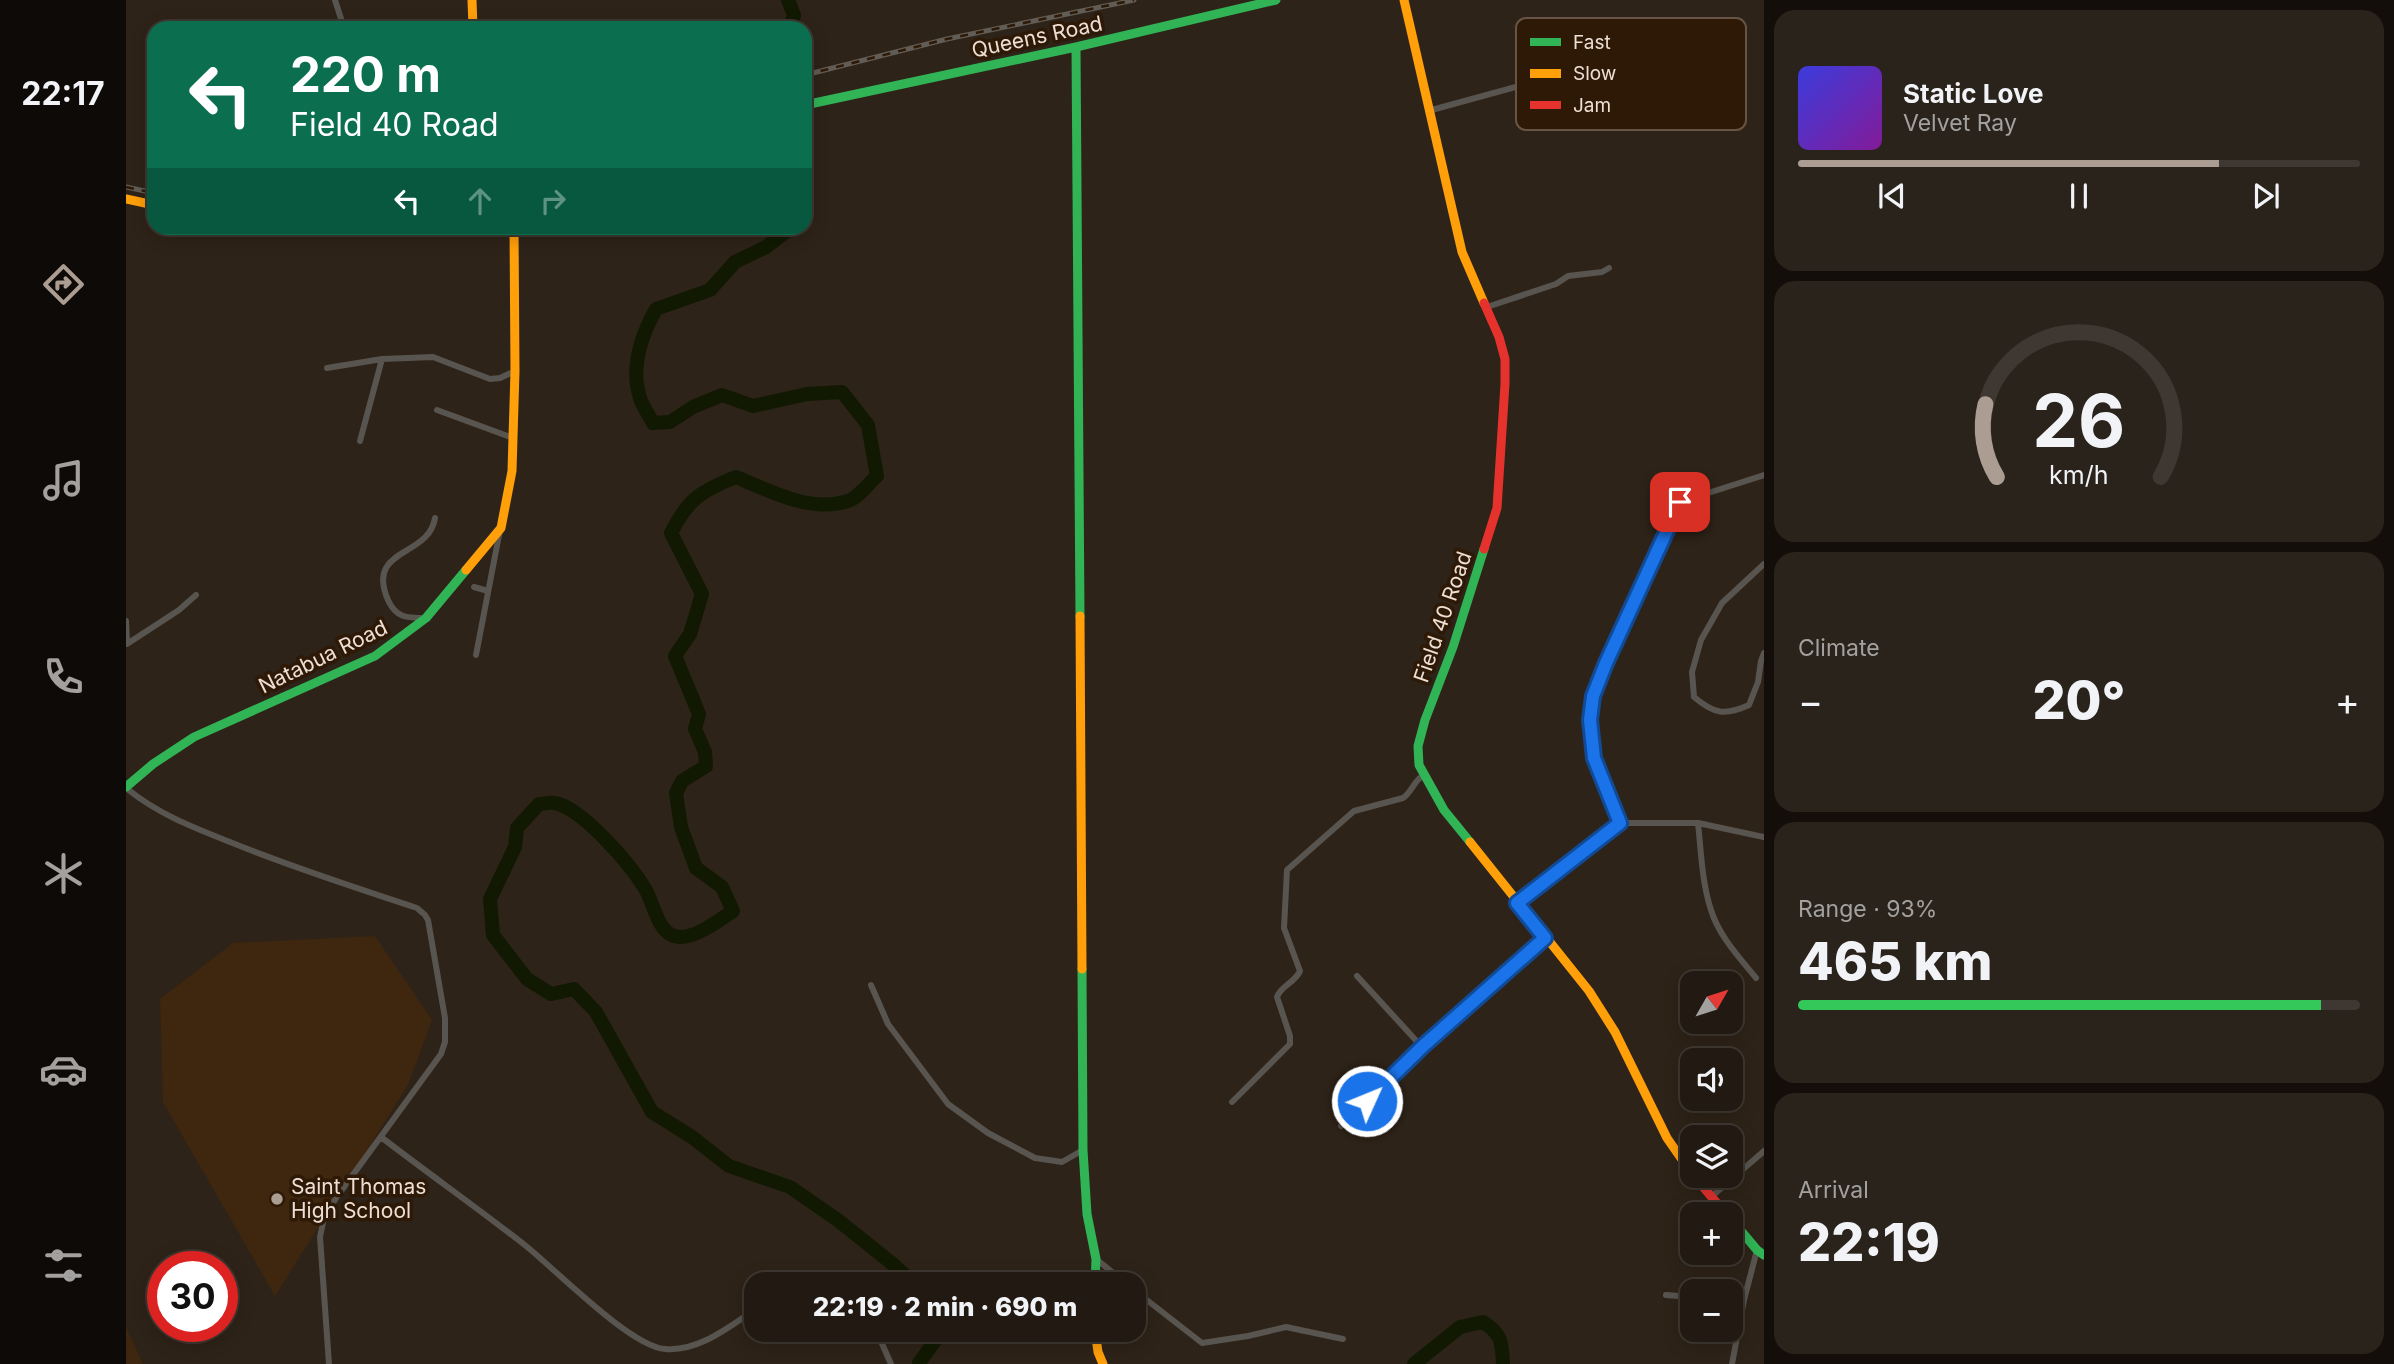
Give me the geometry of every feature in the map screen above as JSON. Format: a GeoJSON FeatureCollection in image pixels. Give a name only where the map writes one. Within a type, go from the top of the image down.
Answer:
{"type":"FeatureCollection","features":[{"type":"Feature","properties":{"kind":"main road"},"geometry":{"type":"LineString","coordinates":[[472,0],[473,21]]}},
{"type":"Feature","properties":{"kind":"main road","name":"Queens Road"},"geometry":{"type":"LineString","coordinates":[[812,104],[1076,47],[1276,0]]}},
{"type":"Feature","properties":{"kind":"main road","name":"Field 40 Road"},"geometry":{"type":"LineString","coordinates":[[1404,0],[1462,252],[1487,307],[1505,359],[1497,508],[1453,647],[1425,720],[1418,746],[1419,765],[1444,810],[1589,991],[1615,1032],[1667,1138],[1680,1156]]}},
{"type":"Feature","properties":{"kind":"main road"},"geometry":{"type":"LineString","coordinates":[[1076,47],[1083,1150],[1087,1214],[1096,1259],[1095,1272]]}},
{"type":"Feature","properties":{"kind":"main road"},"geometry":{"type":"LineString","coordinates":[[126,199],[147,204]]}},
{"type":"Feature","properties":{"kind":"main road","name":"Natabua Road"},"geometry":{"type":"LineString","coordinates":[[126,788],[153,764],[194,737],[375,656],[403,637],[426,618],[501,528],[512,471],[516,371],[514,235]]}},
{"type":"Feature","properties":{"kind":"main road","name":"Field 40 Road"},"geometry":{"type":"LineString","coordinates":[[1704,1188],[1715,1202]]}},
{"type":"Feature","properties":{"kind":"main road"},"geometry":{"type":"LineString","coordinates":[[1743,1233],[1760,1252]]}},
{"type":"Feature","properties":{"kind":"main road"},"geometry":{"type":"LineString","coordinates":[[1097,1342],[1103,1364]]}},
{"type":"Feature","properties":{"kind":"street"},"geometry":{"type":"LineString","coordinates":[[335,0],[342,21]]}},
{"type":"Feature","properties":{"kind":"street"},"geometry":{"type":"LineString","coordinates":[[1429,111],[1516,87]]}},
{"type":"Feature","properties":{"kind":"street"},"geometry":{"type":"LineString","coordinates":[[1487,307],[1556,284],[1568,276],[1602,272],[1609,268]]}},
{"type":"Feature","properties":{"kind":"street"},"geometry":{"type":"LineString","coordinates":[[327,368],[382,359],[433,357],[490,379],[500,379],[516,371]]}},
{"type":"Feature","properties":{"kind":"street"},"geometry":{"type":"LineString","coordinates":[[360,441],[382,359]]}},
{"type":"Feature","properties":{"kind":"street"},"geometry":{"type":"LineString","coordinates":[[437,410],[513,438]]}},
{"type":"Feature","properties":{"kind":"street"},"geometry":{"type":"LineString","coordinates":[[1620,823],[1594,758],[1590,720],[1593,696],[1606,663],[1680,502],[1764,475]]}},
{"type":"Feature","properties":{"kind":"street"},"geometry":{"type":"LineString","coordinates":[[426,618],[405,618],[397,614],[388,600],[384,570],[391,559],[409,550],[429,532],[435,518]]}},
{"type":"Feature","properties":{"kind":"street"},"geometry":{"type":"LineString","coordinates":[[476,655],[501,528]]}},
{"type":"Feature","properties":{"kind":"street"},"geometry":{"type":"LineString","coordinates":[[1764,564],[1721,603],[1701,640],[1692,672],[1694,697],[1710,710],[1734,712],[1749,705],[1758,682],[1760,661],[1764,653]]}},
{"type":"Feature","properties":{"kind":"street"},"geometry":{"type":"LineString","coordinates":[[474,587],[488,591]]}},
{"type":"Feature","properties":{"kind":"street"},"geometry":{"type":"LineString","coordinates":[[126,621],[127,644],[197,595]]}},
{"type":"Feature","properties":{"kind":"street"},"geometry":{"type":"LineString","coordinates":[[1232,1102],[1290,1044],[1290,1036],[1277,997],[1280,990],[1295,979],[1300,971],[1284,928],[1286,870],[1354,811],[1403,798],[1408,795],[1419,777],[1424,775]]}},
{"type":"Feature","properties":{"kind":"street"},"geometry":{"type":"LineString","coordinates":[[126,788],[143,803],[173,820],[268,858],[417,908],[425,915],[442,993],[445,1042],[432,1069],[324,1218],[320,1248],[329,1364]]}},
{"type":"Feature","properties":{"kind":"street"},"geometry":{"type":"LineString","coordinates":[[1517,903],[1620,823],[1698,823],[1764,837]]}},
{"type":"Feature","properties":{"kind":"street"},"geometry":{"type":"LineString","coordinates":[[1698,823],[1711,910],[1726,940],[1756,978]]}},
{"type":"Feature","properties":{"kind":"street"},"geometry":{"type":"LineString","coordinates":[[1341,1126],[1422,1047],[1545,938]]}},
{"type":"Feature","properties":{"kind":"street"},"geometry":{"type":"LineString","coordinates":[[1357,976],[1422,1047]]}},
{"type":"Feature","properties":{"kind":"street"},"geometry":{"type":"LineString","coordinates":[[871,985],[887,1024],[948,1104],[988,1133],[1035,1158],[1062,1162],[1083,1150]]}},
{"type":"Feature","properties":{"kind":"street"},"geometry":{"type":"LineString","coordinates":[[382,1138],[526,1246],[624,1329],[652,1346],[665,1349],[686,1348],[722,1331],[744,1317]]}},
{"type":"Feature","properties":{"kind":"street"},"geometry":{"type":"LineString","coordinates":[[1711,1197],[1764,1151]]}},
{"type":"Feature","properties":{"kind":"street"},"geometry":{"type":"LineString","coordinates":[[1732,1364],[1744,1300],[1760,1252]]}},
{"type":"Feature","properties":{"kind":"street"},"geometry":{"type":"LineString","coordinates":[[1096,1259],[1112,1272]]}},
{"type":"Feature","properties":{"kind":"street"},"geometry":{"type":"LineString","coordinates":[[1666,1296],[1680,1297]]}},
{"type":"Feature","properties":{"kind":"street"},"geometry":{"type":"LineString","coordinates":[[1146,1299],[1202,1343],[1286,1327],[1343,1339]]}},
{"type":"Feature","properties":{"kind":"street"},"geometry":{"type":"LineString","coordinates":[[881,1342],[891,1364]]}},
{"type":"Feature","properties":{"kind":"shaded area","name":"Saint Thomas High School"},"geometry":{"type":"Polygon","coordinates":[[[375,936],[432,1020],[408,1085],[275,1296],[163,1102],[160,999],[233,943],[375,936]]]}},
{"type":"Feature","properties":{"kind":"shaded area"},"geometry":{"type":"Polygon","coordinates":[[[126,1327],[143,1364],[126,1364],[126,1327]]]}},
{"type":"Feature","properties":{"kind":"waterway"},"geometry":{"type":"LineString","coordinates":[[788,0],[794,15],[792,21]]}},
{"type":"Feature","properties":{"kind":"waterway"},"geometry":{"type":"LineString","coordinates":[[782,235],[766,247],[735,262],[710,290],[656,309],[642,341],[636,375],[640,398],[653,423],[670,422],[693,407],[722,395],[753,406],[807,394],[842,392],[868,425],[877,476],[852,499],[834,504],[805,502],[776,494],[736,477],[713,487],[690,504],[671,533],[702,594],[690,634],[675,656],[699,714],[695,729],[705,752],[706,766],[682,781],[676,793],[681,827],[696,868],[722,887],[733,911],[694,934],[680,937],[672,935],[661,925],[644,887],[617,852],[578,815],[566,807],[549,803],[539,804],[517,828],[515,847],[490,899],[493,935],[527,979],[551,994],[574,989],[596,1012],[652,1112],[692,1137],[729,1166],[790,1187],[839,1221],[901,1272]]}},
{"type":"Feature","properties":{"kind":"waterway"},"geometry":{"type":"LineString","coordinates":[[1414,1364],[1460,1327],[1483,1322],[1500,1340],[1503,1364]]}},
{"type":"Feature","properties":{"kind":"waterway"},"geometry":{"type":"LineString","coordinates":[[919,1363],[934,1342]]}},
{"type":"Feature","properties":{"kind":"railway"},"geometry":{"type":"LineString","coordinates":[[812,73],[947,39],[1134,0]]}},
{"type":"Feature","properties":{"kind":"railway"},"geometry":{"type":"LineString","coordinates":[[126,187],[147,192]]}},
{"type":"Feature","properties":{"kind":"traffic: fast"},"geometry":{"type":"LineString","coordinates":[[812,104],[1076,47],[1276,0]]}},
{"type":"Feature","properties":{"kind":"traffic: fast"},"geometry":{"type":"LineString","coordinates":[[1076,47],[1080,616]]}},
{"type":"Feature","properties":{"kind":"traffic: fast"},"geometry":{"type":"LineString","coordinates":[[1470,842],[1444,810],[1419,765],[1418,746],[1484,549]]}},
{"type":"Feature","properties":{"kind":"traffic: fast"},"geometry":{"type":"LineString","coordinates":[[126,787],[153,764],[194,737],[375,656],[426,618],[466,570]]}},
{"type":"Feature","properties":{"kind":"traffic: fast"},"geometry":{"type":"LineString","coordinates":[[1082,969],[1083,1150],[1087,1214],[1096,1259],[1095,1272]]}},
{"type":"Feature","properties":{"kind":"traffic: fast"},"geometry":{"type":"LineString","coordinates":[[1743,1233],[1764,1255]]}},
{"type":"Feature","properties":{"kind":"traffic: slow"},"geometry":{"type":"LineString","coordinates":[[472,0],[473,21]]}},
{"type":"Feature","properties":{"kind":"traffic: slow"},"geometry":{"type":"LineString","coordinates":[[1404,0],[1462,252],[1484,303]]}},
{"type":"Feature","properties":{"kind":"traffic: slow"},"geometry":{"type":"LineString","coordinates":[[126,199],[147,204]]}},
{"type":"Feature","properties":{"kind":"traffic: slow"},"geometry":{"type":"LineString","coordinates":[[466,570],[501,528],[512,471],[515,371],[514,235]]}},
{"type":"Feature","properties":{"kind":"traffic: slow"},"geometry":{"type":"LineString","coordinates":[[1080,616],[1082,969]]}},
{"type":"Feature","properties":{"kind":"traffic: slow"},"geometry":{"type":"LineString","coordinates":[[1470,842],[1589,991],[1615,1032],[1667,1138],[1680,1157]]}},
{"type":"Feature","properties":{"kind":"traffic: slow"},"geometry":{"type":"LineString","coordinates":[[1097,1342],[1103,1364]]}},
{"type":"Feature","properties":{"kind":"traffic: jam"},"geometry":{"type":"LineString","coordinates":[[1484,303],[1499,337],[1505,359],[1505,384],[1497,508],[1484,549]]}},
{"type":"Feature","properties":{"kind":"traffic: jam"},"geometry":{"type":"LineString","coordinates":[[1704,1188],[1716,1202]]}},
{"type":"Feature","properties":{"kind":"place","name":"Saint Thomas High School"},"geometry":{"type":"Point","coordinates":[277,1199]}},
{"type":"Feature","properties":{"kind":"route"},"geometry":{"type":"LineString","coordinates":[[1367,1101],[1422,1047],[1545,938],[1517,903],[1620,823],[1594,758],[1590,720],[1593,696],[1680,502]]}}]}
